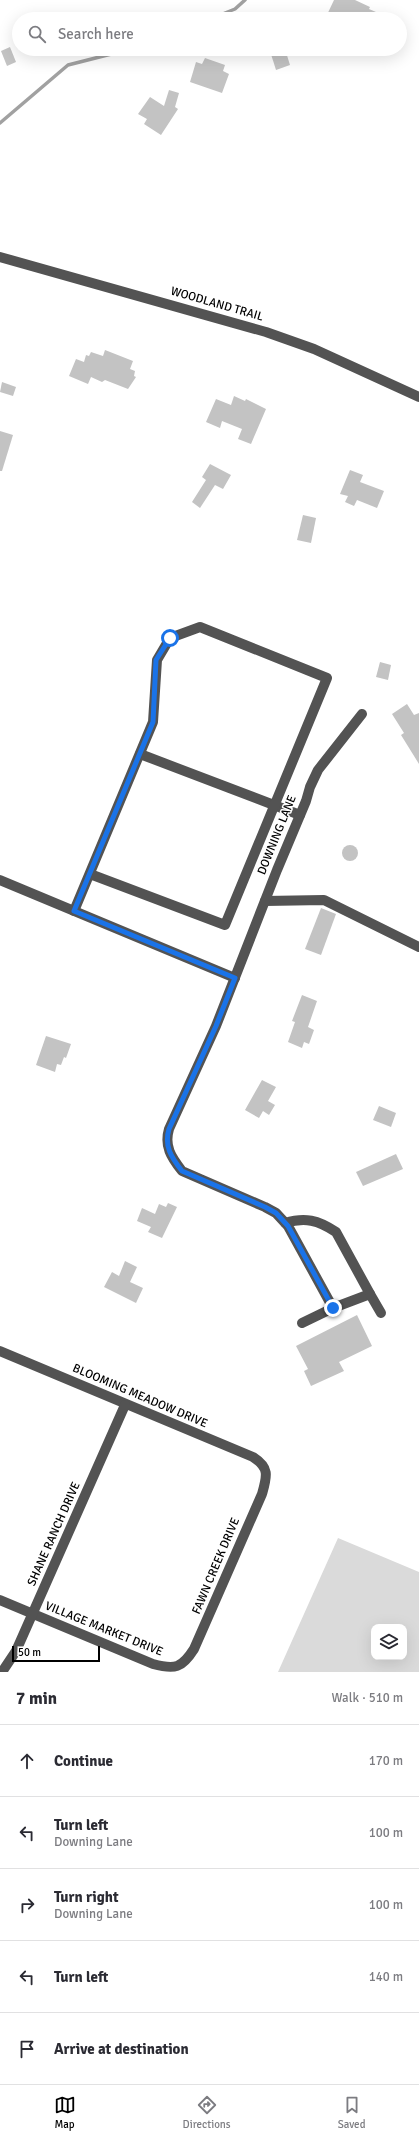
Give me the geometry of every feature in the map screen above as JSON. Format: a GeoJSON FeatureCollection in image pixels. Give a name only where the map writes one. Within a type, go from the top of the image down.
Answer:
{"type":"FeatureCollection","features":[{"type":"Feature","properties":{"kind":"street","name":"WOODLAND TRAIL"},"geometry":{"type":"LineString","coordinates":[[0,257],[266,332],[314,349],[419,397]]}},
{"type":"Feature","properties":{"kind":"street"},"geometry":{"type":"LineString","coordinates":[[74,911],[153,722],[156,660],[170,638],[200,627],[327,678],[276,805],[225,925],[90,874]]}},
{"type":"Feature","properties":{"kind":"street","name":"DOWNING LANE"},"geometry":{"type":"LineString","coordinates":[[285,1223],[276,1213],[265,1207],[182,1171],[170,1154],[166,1139],[169,1129],[216,1026],[310,787],[318,770],[362,714]]}},
{"type":"Feature","properties":{"kind":"street"},"geometry":{"type":"LineString","coordinates":[[140,754],[300,815]]}},
{"type":"Feature","properties":{"kind":"street"},"geometry":{"type":"LineString","coordinates":[[0,880],[235,978]]}},
{"type":"Feature","properties":{"kind":"street"},"geometry":{"type":"LineString","coordinates":[[265,901],[324,900],[419,947]]}},
{"type":"Feature","properties":{"kind":"street"},"geometry":{"type":"LineString","coordinates":[[333,1308],[285,1223],[301,1219],[326,1226],[336,1232],[381,1313]]}},
{"type":"Feature","properties":{"kind":"street"},"geometry":{"type":"LineString","coordinates":[[302,1323],[333,1308],[370,1294]]}},
{"type":"Feature","properties":{"kind":"street","name":"BLOOMING MEADOW DRIVE"},"geometry":{"type":"LineString","coordinates":[[0,1351],[125,1405],[253,1457],[262,1463],[266,1470]]}},
{"type":"Feature","properties":{"kind":"street","name":"SHANE RANCH DRIVE"},"geometry":{"type":"LineString","coordinates":[[2,1672],[16,1651],[125,1405]]}},
{"type":"Feature","properties":{"kind":"street","name":"FAWN CREEK DRIVE"},"geometry":{"type":"LineString","coordinates":[[178,1666],[187,1660],[194,1649],[262,1494],[266,1480],[266,1470]]}},
{"type":"Feature","properties":{"kind":"street","name":"VILLAGE MARKET DRIVE"},"geometry":{"type":"LineString","coordinates":[[0,1600],[153,1664],[167,1668],[178,1666]]}},
{"type":"Feature","properties":{"kind":"shaded area"},"geometry":{"type":"Polygon","coordinates":[[[338,1538],[419,1572],[419,1672],[278,1672],[338,1538]]]}},
{"type":"Feature","properties":{"kind":"building"},"geometry":{"type":"Polygon","coordinates":[[[334,0],[355,0],[370,7],[369,9],[376,12],[328,12],[334,0]]]}},
{"type":"Feature","properties":{"kind":"building"},"geometry":{"type":"Polygon","coordinates":[[[10,47],[12,56],[14,56],[16,62],[7,66],[1,51],[10,47]]]}},
{"type":"Feature","properties":{"kind":"building"},"geometry":{"type":"Polygon","coordinates":[[[272,56],[287,56],[290,65],[276,70],[272,56]]]}},
{"type":"Feature","properties":{"kind":"building"},"geometry":{"type":"Polygon","coordinates":[[[205,58],[225,65],[223,71],[229,74],[222,93],[190,82],[196,62],[202,64],[205,58]]]}},
{"type":"Feature","properties":{"kind":"building"},"geometry":{"type":"Polygon","coordinates":[[[169,90],[179,93],[175,107],[178,109],[161,135],[144,124],[147,119],[138,114],[150,97],[164,106],[169,90]]]}},
{"type":"Feature","properties":{"kind":"building"},"geometry":{"type":"Polygon","coordinates":[[[105,350],[133,361],[130,369],[135,371],[134,376],[136,377],[128,389],[105,380],[102,382],[91,377],[88,384],[69,376],[76,359],[84,362],[86,355],[89,356],[91,352],[103,356],[105,350]]]}},
{"type":"Feature","properties":{"kind":"building"},"geometry":{"type":"Polygon","coordinates":[[[2,382],[16,387],[13,396],[0,392],[2,382]]]}},
{"type":"Feature","properties":{"kind":"building"},"geometry":{"type":"Polygon","coordinates":[[[234,396],[245,401],[246,399],[266,409],[251,444],[238,439],[242,429],[222,421],[220,428],[206,422],[216,399],[231,405],[234,396]]]}},
{"type":"Feature","properties":{"kind":"building"},"geometry":{"type":"Polygon","coordinates":[[[0,431],[13,435],[2,471],[0,471],[0,431]]]}},
{"type":"Feature","properties":{"kind":"building"},"geometry":{"type":"Polygon","coordinates":[[[210,464],[231,475],[223,489],[215,485],[200,508],[192,502],[206,480],[202,477],[210,464]]]}},
{"type":"Feature","properties":{"kind":"building"},"geometry":{"type":"Polygon","coordinates":[[[350,470],[363,475],[360,482],[384,491],[377,508],[357,500],[354,506],[345,502],[348,496],[340,494],[350,470]]]}},
{"type":"Feature","properties":{"kind":"building"},"geometry":{"type":"Polygon","coordinates":[[[303,515],[316,518],[311,543],[297,540],[303,515]]]}},
{"type":"Feature","properties":{"kind":"building"},"geometry":{"type":"Polygon","coordinates":[[[380,662],[391,665],[388,680],[376,677],[380,662]]]}},
{"type":"Feature","properties":{"kind":"building"},"geometry":{"type":"Polygon","coordinates":[[[407,704],[414,715],[419,713],[419,764],[401,735],[404,733],[392,714],[407,704]]]}},
{"type":"Feature","properties":{"kind":"building"},"geometry":{"type":"Polygon","coordinates":[[[350,845],[356,847],[358,853],[356,859],[350,861],[344,859],[342,853],[344,847],[350,845]]]}},
{"type":"Feature","properties":{"kind":"building"},"geometry":{"type":"Polygon","coordinates":[[[321,908],[336,914],[321,955],[305,949],[321,908]]]}},
{"type":"Feature","properties":{"kind":"building"},"geometry":{"type":"Polygon","coordinates":[[[302,995],[317,1001],[308,1027],[314,1030],[309,1044],[304,1042],[302,1048],[288,1042],[295,1022],[292,1021],[302,995]]]}},
{"type":"Feature","properties":{"kind":"building"},"geometry":{"type":"Polygon","coordinates":[[[46,1036],[71,1044],[66,1058],[64,1057],[61,1065],[57,1064],[55,1072],[36,1065],[46,1036]]]}},
{"type":"Feature","properties":{"kind":"building"},"geometry":{"type":"Polygon","coordinates":[[[262,1080],[276,1087],[268,1101],[275,1105],[269,1115],[263,1111],[259,1118],[245,1110],[262,1080]]]}},
{"type":"Feature","properties":{"kind":"building"},"geometry":{"type":"Polygon","coordinates":[[[379,1106],[396,1113],[391,1127],[373,1120],[379,1106]]]}},
{"type":"Feature","properties":{"kind":"building"},"geometry":{"type":"Polygon","coordinates":[[[396,1154],[403,1169],[363,1186],[356,1172],[396,1154]]]}},
{"type":"Feature","properties":{"kind":"building"},"geometry":{"type":"Polygon","coordinates":[[[168,1203],[177,1207],[162,1238],[148,1232],[151,1227],[137,1221],[142,1208],[155,1214],[159,1204],[166,1207],[168,1203]]]}},
{"type":"Feature","properties":{"kind":"building"},"geometry":{"type":"Polygon","coordinates":[[[125,1261],[137,1267],[130,1282],[143,1288],[136,1303],[104,1287],[112,1272],[119,1276],[125,1261]]]}},
{"type":"Feature","properties":{"kind":"building"},"geometry":{"type":"Polygon","coordinates":[[[357,1315],[372,1346],[339,1362],[344,1371],[311,1386],[304,1371],[308,1369],[296,1346],[357,1315]]]}},
{"type":"Feature","properties":{"kind":"waterway"},"geometry":{"type":"LineString","coordinates":[[228,12],[235,9],[245,0]]}},
{"type":"Feature","properties":{"kind":"waterway"},"geometry":{"type":"LineString","coordinates":[[0,123],[68,65],[103,56]]}},
{"type":"Feature","properties":{"kind":"route"},"geometry":{"type":"LineString","coordinates":[[170,638],[156,660],[153,722],[74,911],[235,978],[216,1026],[169,1129],[166,1139],[167,1145],[172,1159],[182,1171],[201,1178],[276,1213],[288,1226],[333,1308]]}}]}
